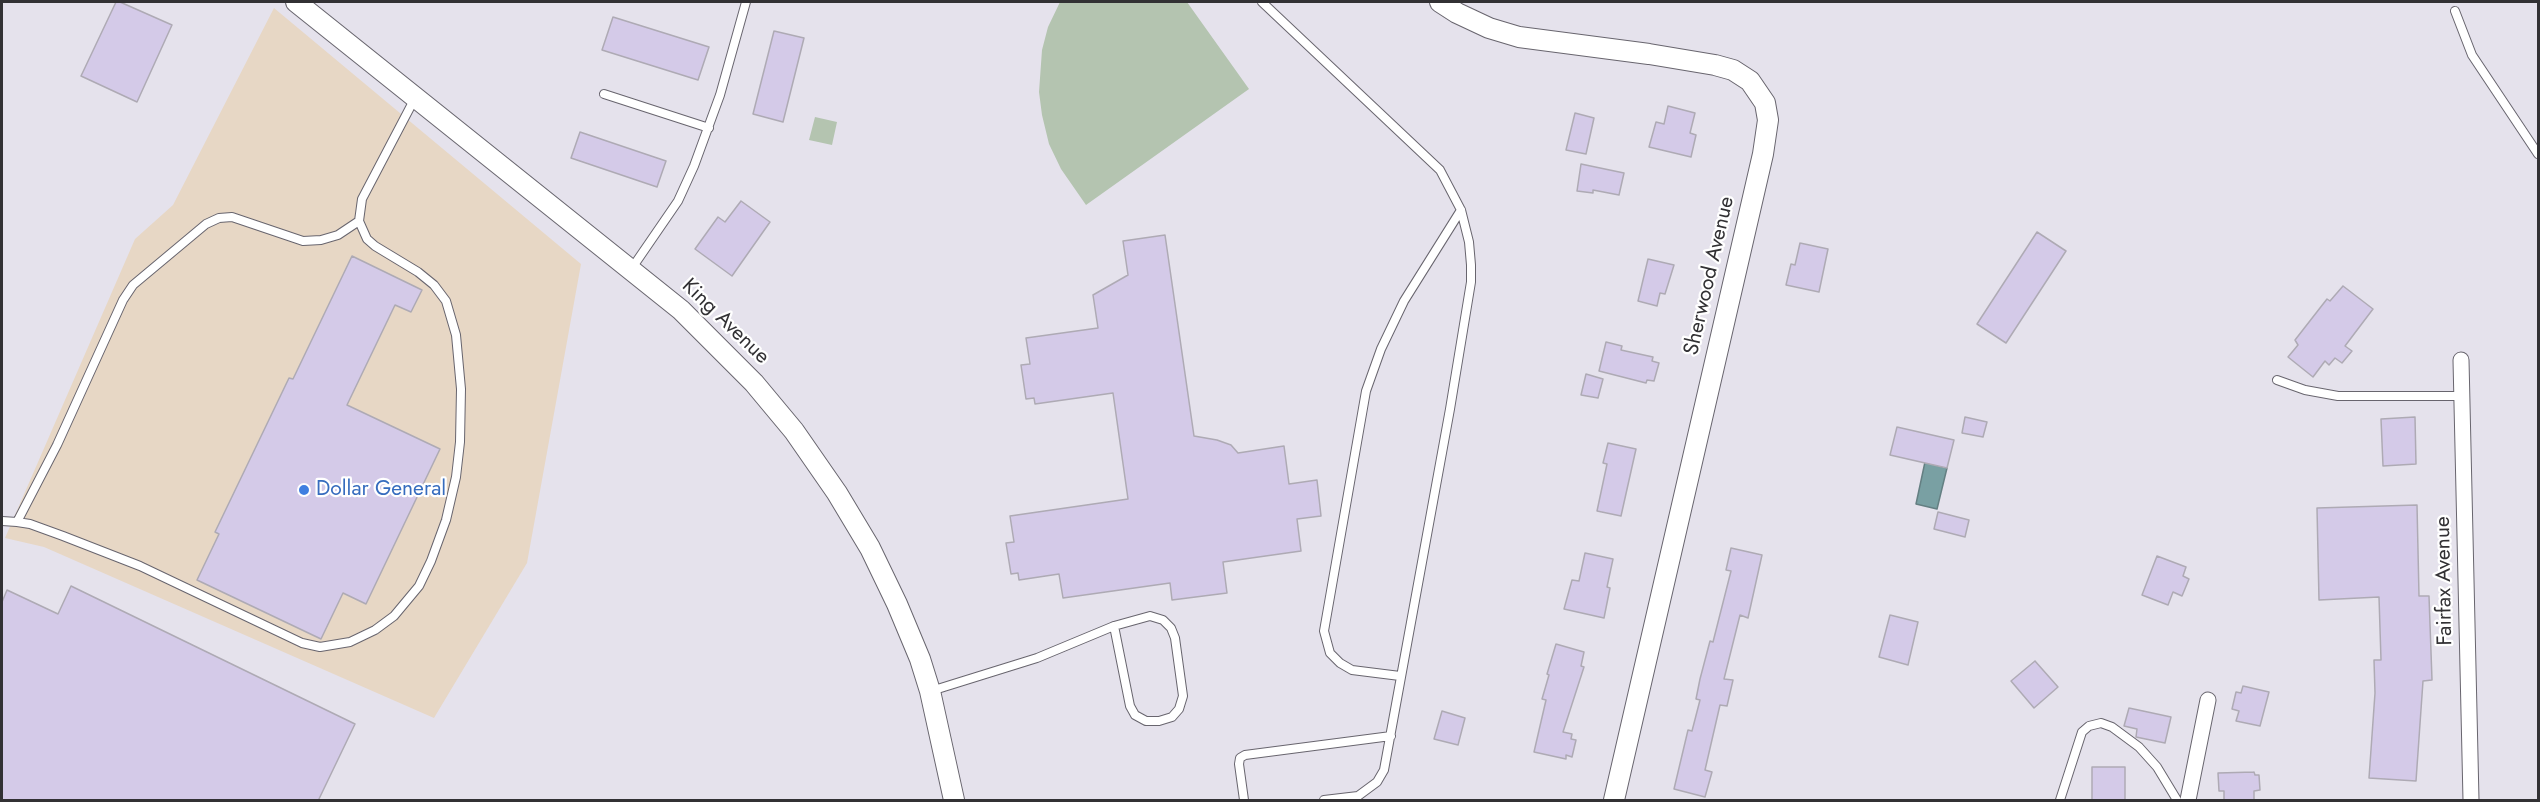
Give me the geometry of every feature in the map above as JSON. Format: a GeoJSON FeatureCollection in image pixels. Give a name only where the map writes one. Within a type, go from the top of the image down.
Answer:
{"type":"FeatureCollection","features":[{"type":"Feature","properties":{"kind":"street","name":"King Avenue"},"geometry":{"type":"LineString","coordinates":[[296,2],[631,269],[709,336],[754,383],[794,431],[837,493],[870,548],[897,604],[920,659],[930,691],[954,801]]}},
{"type":"Feature","properties":{"kind":"street","name":"Sherwood Avenue"},"geometry":{"type":"LineString","coordinates":[[1440,2],[1489,28],[1519,37],[1649,54],[1733,70],[1750,81],[1765,104],[1768,120],[1763,153],[1614,801]]}},
{"type":"Feature","properties":{"kind":"street","name":"Fairfax Avenue"},"geometry":{"type":"LineString","coordinates":[[2461,360],[2471,801]]}},
{"type":"Feature","properties":{"kind":"street"},"geometry":{"type":"LineString","coordinates":[[2188,801],[2208,700]]}},
{"type":"Feature","properties":{"kind":"lane"},"geometry":{"type":"LineString","coordinates":[[631,269],[678,201],[709,128],[746,2]]}},
{"type":"Feature","properties":{"kind":"lane"},"geometry":{"type":"LineString","coordinates":[[1262,2],[1428,156],[1440,170],[1461,210],[1469,242],[1471,282],[1384,770],[1377,782],[1358,796],[1324,801]]}},
{"type":"Feature","properties":{"kind":"lane"},"geometry":{"type":"LineString","coordinates":[[2455,11],[2463,36],[2475,61],[2506,102],[2538,154]]}},
{"type":"Feature","properties":{"kind":"lane"},"geometry":{"type":"LineString","coordinates":[[604,94],[709,128]]}},
{"type":"Feature","properties":{"kind":"lane"},"geometry":{"type":"LineString","coordinates":[[2,521],[17,522],[52,532],[140,566],[302,643],[320,647],[350,642],[375,630],[394,616],[419,586],[431,561],[446,520],[456,477],[460,442],[456,335],[446,301],[434,285],[418,272],[367,239],[359,220],[362,199],[416,96]]}},
{"type":"Feature","properties":{"kind":"lane"},"geometry":{"type":"LineString","coordinates":[[1400,676],[1352,670],[1340,663],[1330,653],[1323,631],[1366,391],[1381,349],[1404,301],[1461,210]]}},
{"type":"Feature","properties":{"kind":"lane"},"geometry":{"type":"LineString","coordinates":[[17,522],[57,445],[123,300],[142,277],[206,224],[219,218],[240,219],[303,240],[321,240],[338,235],[359,220]]}},
{"type":"Feature","properties":{"kind":"lane"},"geometry":{"type":"LineString","coordinates":[[2277,380],[2305,390],[2338,396],[2462,396]]}},
{"type":"Feature","properties":{"kind":"lane"},"geometry":{"type":"LineString","coordinates":[[930,691],[1037,657],[1114,626],[1150,616],[1163,620],[1171,628],[1175,638],[1183,696],[1179,709],[1172,717],[1159,721],[1146,721],[1135,715],[1130,706],[1114,626]]}},
{"type":"Feature","properties":{"kind":"lane"},"geometry":{"type":"LineString","coordinates":[[2060,801],[2082,732],[2089,726],[2101,723],[2112,727],[2139,747],[2157,767],[2177,801]]}},
{"type":"Feature","properties":{"kind":"lane"},"geometry":{"type":"LineString","coordinates":[[1244,801],[1239,764],[1240,758],[1245,755],[1391,736]]}},
{"type":"Feature","properties":{"kind":"shaded area"},"geometry":{"type":"Polygon","coordinates":[[[274,8],[581,264],[527,563],[434,718],[44,547],[5,538],[135,239],[173,205],[274,8]]]}},
{"type":"Feature","properties":{"kind":"green space"},"geometry":{"type":"Polygon","coordinates":[[[1060,2],[1187,2],[1249,89],[1086,205],[1061,169],[1049,144],[1039,92],[1042,50],[1048,27],[1060,2]]]}},
{"type":"Feature","properties":{"kind":"green space"},"geometry":{"type":"Polygon","coordinates":[[[815,117],[837,122],[832,145],[809,140],[815,117]]]}},
{"type":"Feature","properties":{"kind":"water"},"geometry":{"type":"Polygon","coordinates":[[[1925,462],[1947,468],[1937,509],[1916,504],[1925,462]]]}},
{"type":"Feature","properties":{"kind":"building"},"geometry":{"type":"Polygon","coordinates":[[[116,2],[172,25],[137,102],[81,76],[116,2]]]}},
{"type":"Feature","properties":{"kind":"building"},"geometry":{"type":"Polygon","coordinates":[[[613,17],[709,47],[698,80],[602,50],[613,17]]]}},
{"type":"Feature","properties":{"kind":"building"},"geometry":{"type":"Polygon","coordinates":[[[774,31],[804,38],[783,122],[753,114],[774,31]]]}},
{"type":"Feature","properties":{"kind":"building"},"geometry":{"type":"Polygon","coordinates":[[[1668,106],[1695,113],[1690,133],[1696,135],[1691,157],[1649,147],[1656,122],[1664,124],[1668,106]]]}},
{"type":"Feature","properties":{"kind":"building"},"geometry":{"type":"Polygon","coordinates":[[[1575,113],[1594,118],[1586,154],[1566,150],[1575,113]]]}},
{"type":"Feature","properties":{"kind":"building"},"geometry":{"type":"Polygon","coordinates":[[[580,132],[666,161],[657,187],[571,158],[580,132]]]}},
{"type":"Feature","properties":{"kind":"building"},"geometry":{"type":"Polygon","coordinates":[[[1581,164],[1624,173],[1619,195],[1593,190],[1593,193],[1577,191],[1581,164]]]}},
{"type":"Feature","properties":{"kind":"building"},"geometry":{"type":"Polygon","coordinates":[[[741,201],[770,222],[732,276],[695,249],[718,217],[725,222],[741,201]]]}},
{"type":"Feature","properties":{"kind":"building"},"geometry":{"type":"Polygon","coordinates":[[[2037,232],[2066,251],[2006,343],[1977,324],[2037,232]]]}},
{"type":"Feature","properties":{"kind":"building"},"geometry":{"type":"Polygon","coordinates":[[[1165,235],[1194,436],[1231,445],[1238,453],[1284,446],[1289,484],[1317,480],[1321,516],[1297,519],[1301,551],[1223,562],[1227,593],[1172,600],[1170,583],[1063,598],[1059,574],[1019,580],[1018,573],[1011,574],[1006,543],[1014,542],[1010,516],[1128,499],[1113,393],[1035,404],[1034,398],[1026,399],[1021,365],[1030,364],[1026,338],[1098,328],[1093,295],[1128,275],[1123,241],[1165,235]]]}},
{"type":"Feature","properties":{"kind":"building"},"geometry":{"type":"Polygon","coordinates":[[[1800,243],[1828,249],[1819,292],[1786,285],[1791,264],[1795,265],[1800,243]]]}},
{"type":"Feature","properties":{"kind":"building"},"geometry":{"type":"Polygon","coordinates":[[[352,256],[422,290],[411,312],[395,305],[347,405],[440,449],[366,604],[343,593],[321,639],[197,580],[219,534],[215,532],[289,378],[293,379],[352,256]]]}},
{"type":"Feature","properties":{"kind":"building"},"geometry":{"type":"Polygon","coordinates":[[[1648,259],[1674,265],[1665,294],[1660,293],[1657,306],[1638,301],[1648,259]]]}},
{"type":"Feature","properties":{"kind":"building"},"geometry":{"type":"Polygon","coordinates":[[[2343,286],[2373,309],[2345,346],[2352,351],[2342,363],[2335,358],[2329,365],[2325,361],[2313,377],[2288,357],[2298,345],[2295,340],[2327,299],[2330,301],[2343,286]]]}},
{"type":"Feature","properties":{"kind":"building"},"geometry":{"type":"Polygon","coordinates":[[[1606,342],[1622,346],[1621,350],[1653,357],[1652,361],[1659,363],[1654,381],[1647,380],[1646,383],[1599,371],[1606,342]]]}},
{"type":"Feature","properties":{"kind":"building"},"geometry":{"type":"Polygon","coordinates":[[[1586,374],[1603,379],[1598,398],[1581,395],[1586,374]]]}},
{"type":"Feature","properties":{"kind":"building"},"geometry":{"type":"Polygon","coordinates":[[[1965,417],[1987,422],[1983,437],[1962,433],[1965,417]]]}},
{"type":"Feature","properties":{"kind":"building"},"geometry":{"type":"Polygon","coordinates":[[[2415,417],[2416,464],[2383,466],[2381,419],[2415,417]]]}},
{"type":"Feature","properties":{"kind":"building"},"geometry":{"type":"Polygon","coordinates":[[[1897,427],[1954,440],[1947,468],[1890,455],[1897,427]]]}},
{"type":"Feature","properties":{"kind":"building"},"geometry":{"type":"Polygon","coordinates":[[[1608,443],[1636,449],[1621,516],[1597,511],[1607,464],[1603,463],[1608,443]]]}},
{"type":"Feature","properties":{"kind":"building"},"geometry":{"type":"Polygon","coordinates":[[[2417,505],[2419,596],[2429,596],[2432,680],[2423,681],[2416,781],[2369,778],[2375,693],[2374,660],[2381,660],[2379,597],[2319,600],[2317,508],[2417,505]]]}},
{"type":"Feature","properties":{"kind":"building"},"geometry":{"type":"Polygon","coordinates":[[[1938,512],[1969,520],[1965,537],[1934,529],[1938,512]]]}},
{"type":"Feature","properties":{"kind":"building"},"geometry":{"type":"Polygon","coordinates":[[[1731,548],[1762,555],[1748,618],[1740,615],[1724,679],[1733,680],[1727,706],[1720,705],[1705,770],[1712,772],[1705,797],[1674,789],[1688,730],[1692,731],[1700,700],[1696,699],[1700,679],[1710,641],[1713,642],[1731,571],[1726,570],[1731,548]]]}},
{"type":"Feature","properties":{"kind":"building"},"geometry":{"type":"Polygon","coordinates":[[[1585,553],[1613,559],[1604,618],[1564,609],[1572,580],[1579,581],[1585,553]]]}},
{"type":"Feature","properties":{"kind":"building"},"geometry":{"type":"Polygon","coordinates":[[[2157,556],[2186,567],[2183,576],[2189,579],[2182,596],[2173,592],[2168,605],[2142,595],[2157,556]]]}},
{"type":"Feature","properties":{"kind":"building"},"geometry":{"type":"Polygon","coordinates":[[[71,586],[355,724],[318,801],[2,801],[2,602],[7,590],[58,614],[71,586]]]}},
{"type":"Feature","properties":{"kind":"building"},"geometry":{"type":"Polygon","coordinates":[[[1890,615],[1918,622],[1908,665],[1879,657],[1890,615]]]}},
{"type":"Feature","properties":{"kind":"building"},"geometry":{"type":"Polygon","coordinates":[[[1556,644],[1584,652],[1581,666],[1584,667],[1563,732],[1572,734],[1571,739],[1576,740],[1572,757],[1566,755],[1566,759],[1534,752],[1546,700],[1542,699],[1549,675],[1547,674],[1556,644]]]}},
{"type":"Feature","properties":{"kind":"building"},"geometry":{"type":"Polygon","coordinates":[[[2035,661],[2058,687],[2034,708],[2011,681],[2035,661]]]}},
{"type":"Feature","properties":{"kind":"building"},"geometry":{"type":"Polygon","coordinates":[[[2243,686],[2269,692],[2260,726],[2236,721],[2239,711],[2232,709],[2236,692],[2241,693],[2243,686]]]}},
{"type":"Feature","properties":{"kind":"building"},"geometry":{"type":"Polygon","coordinates":[[[2129,708],[2171,717],[2165,743],[2136,737],[2137,729],[2124,726],[2129,708]]]}},
{"type":"Feature","properties":{"kind":"building"},"geometry":{"type":"Polygon","coordinates":[[[1442,711],[1465,718],[1458,745],[1434,739],[1442,711]]]}},
{"type":"Feature","properties":{"kind":"building"},"geometry":{"type":"Polygon","coordinates":[[[2092,767],[2125,767],[2125,801],[2092,801],[2092,767]]]}},
{"type":"Feature","properties":{"kind":"building"},"geometry":{"type":"Polygon","coordinates":[[[2254,772],[2255,775],[2259,775],[2260,790],[2254,791],[2254,801],[2224,801],[2224,791],[2219,791],[2218,773],[2254,772]]]}},
{"type":"Feature","properties":{"kind":"place","name":"Dollar General"},"geometry":{"type":"Point","coordinates":[304,490]}}]}
